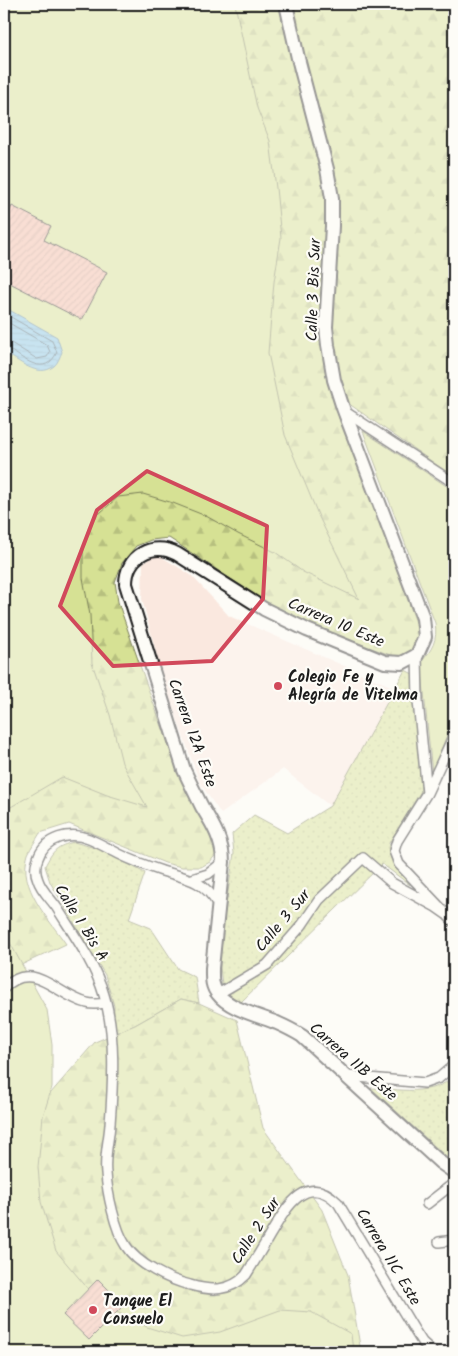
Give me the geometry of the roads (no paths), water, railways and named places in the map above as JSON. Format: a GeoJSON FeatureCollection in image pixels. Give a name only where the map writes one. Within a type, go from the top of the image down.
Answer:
{"type":"FeatureCollection","features":[{"type":"Feature","properties":{"kind":"street","name":"Calle 3 Bis Sur"},"geometry":{"type":"LineString","coordinates":[[286,4],[330,183],[333,212],[326,327],[330,362],[344,411],[423,618],[425,637],[417,655]]}},
{"type":"Feature","properties":{"kind":"street"},"geometry":{"type":"LineString","coordinates":[[344,411],[454,483]]}},
{"type":"Feature","properties":{"kind":"street","name":"Carrera 10 Este"},"geometry":{"type":"LineString","coordinates":[[150,550],[161,548],[172,551],[264,609],[307,630],[380,660],[391,663],[402,662],[417,655]]}},
{"type":"Feature","properties":{"kind":"street","name":"Carrera 12A Este"},"geometry":{"type":"LineString","coordinates":[[150,550],[140,554],[132,563],[127,573],[127,590],[184,770],[218,833],[222,849],[223,862],[212,978],[218,994]]}},
{"type":"Feature","properties":{"kind":"street"},"geometry":{"type":"LineString","coordinates":[[417,655],[418,702],[427,793]]}},
{"type":"Feature","properties":{"kind":"street"},"geometry":{"type":"LineString","coordinates":[[454,736],[427,793],[397,841],[394,851],[399,864],[454,922]]}},
{"type":"Feature","properties":{"kind":"street","name":"Calle 1 Bis A"},"geometry":{"type":"LineString","coordinates":[[106,1003],[101,986],[82,948],[40,884],[36,868],[38,857],[43,848],[52,840],[74,835],[89,839],[143,864],[192,879]]}},
{"type":"Feature","properties":{"kind":"street","name":"Calle 3 Sur"},"geometry":{"type":"LineString","coordinates":[[218,994],[267,965],[302,925],[319,900],[363,858],[392,883],[446,914]]}},
{"type":"Feature","properties":{"kind":"street"},"geometry":{"type":"LineString","coordinates":[[192,879],[208,874],[223,862]]}},
{"type":"Feature","properties":{"kind":"street"},"geometry":{"type":"LineString","coordinates":[[192,879],[207,889],[218,905]]}},
{"type":"Feature","properties":{"kind":"street"},"geometry":{"type":"LineString","coordinates":[[4,988],[9,982],[22,976],[37,977],[72,998],[85,1003],[95,1005],[106,1003]]}},
{"type":"Feature","properties":{"kind":"street","name":"Carrera 11B Este"},"geometry":{"type":"LineString","coordinates":[[218,994],[233,1006],[280,1024],[302,1036],[454,1172]]}},
{"type":"Feature","properties":{"kind":"street","name":"Calle 2 Sur"},"geometry":{"type":"LineString","coordinates":[[106,1003],[109,1012],[112,1069],[106,1172],[114,1215],[120,1234],[126,1247],[136,1257],[166,1276],[198,1287],[212,1289],[229,1288],[246,1275],[276,1223],[290,1204],[304,1193],[309,1192]]}},
{"type":"Feature","properties":{"kind":"street"},"geometry":{"type":"LineString","coordinates":[[346,1076],[418,1084],[440,1078],[454,1066]]}},
{"type":"Feature","properties":{"kind":"street"},"geometry":{"type":"LineString","coordinates":[[426,1204],[454,1183]]}},
{"type":"Feature","properties":{"kind":"street","name":"Carrera 11C Este"},"geometry":{"type":"LineString","coordinates":[[309,1192],[316,1191],[328,1195],[338,1203],[414,1332],[433,1352]]}},
{"type":"Feature","properties":{"kind":"street"},"geometry":{"type":"LineString","coordinates":[[439,1242],[454,1240]]}},
{"type":"Feature","properties":{"kind":"water"},"geometry":{"type":"Polygon","coordinates":[[[4,307],[57,337],[62,352],[54,366],[48,369],[35,369],[28,367],[4,352],[4,307]]]}},
{"type":"Feature","properties":{"kind":"place","name":"Colegio Fe y Alegría de Vitelma"},"geometry":{"type":"Point","coordinates":[278,686]}},
{"type":"Feature","properties":{"kind":"place","name":"Tanque El Consuelo"},"geometry":{"type":"Point","coordinates":[93,1310]}}]}
